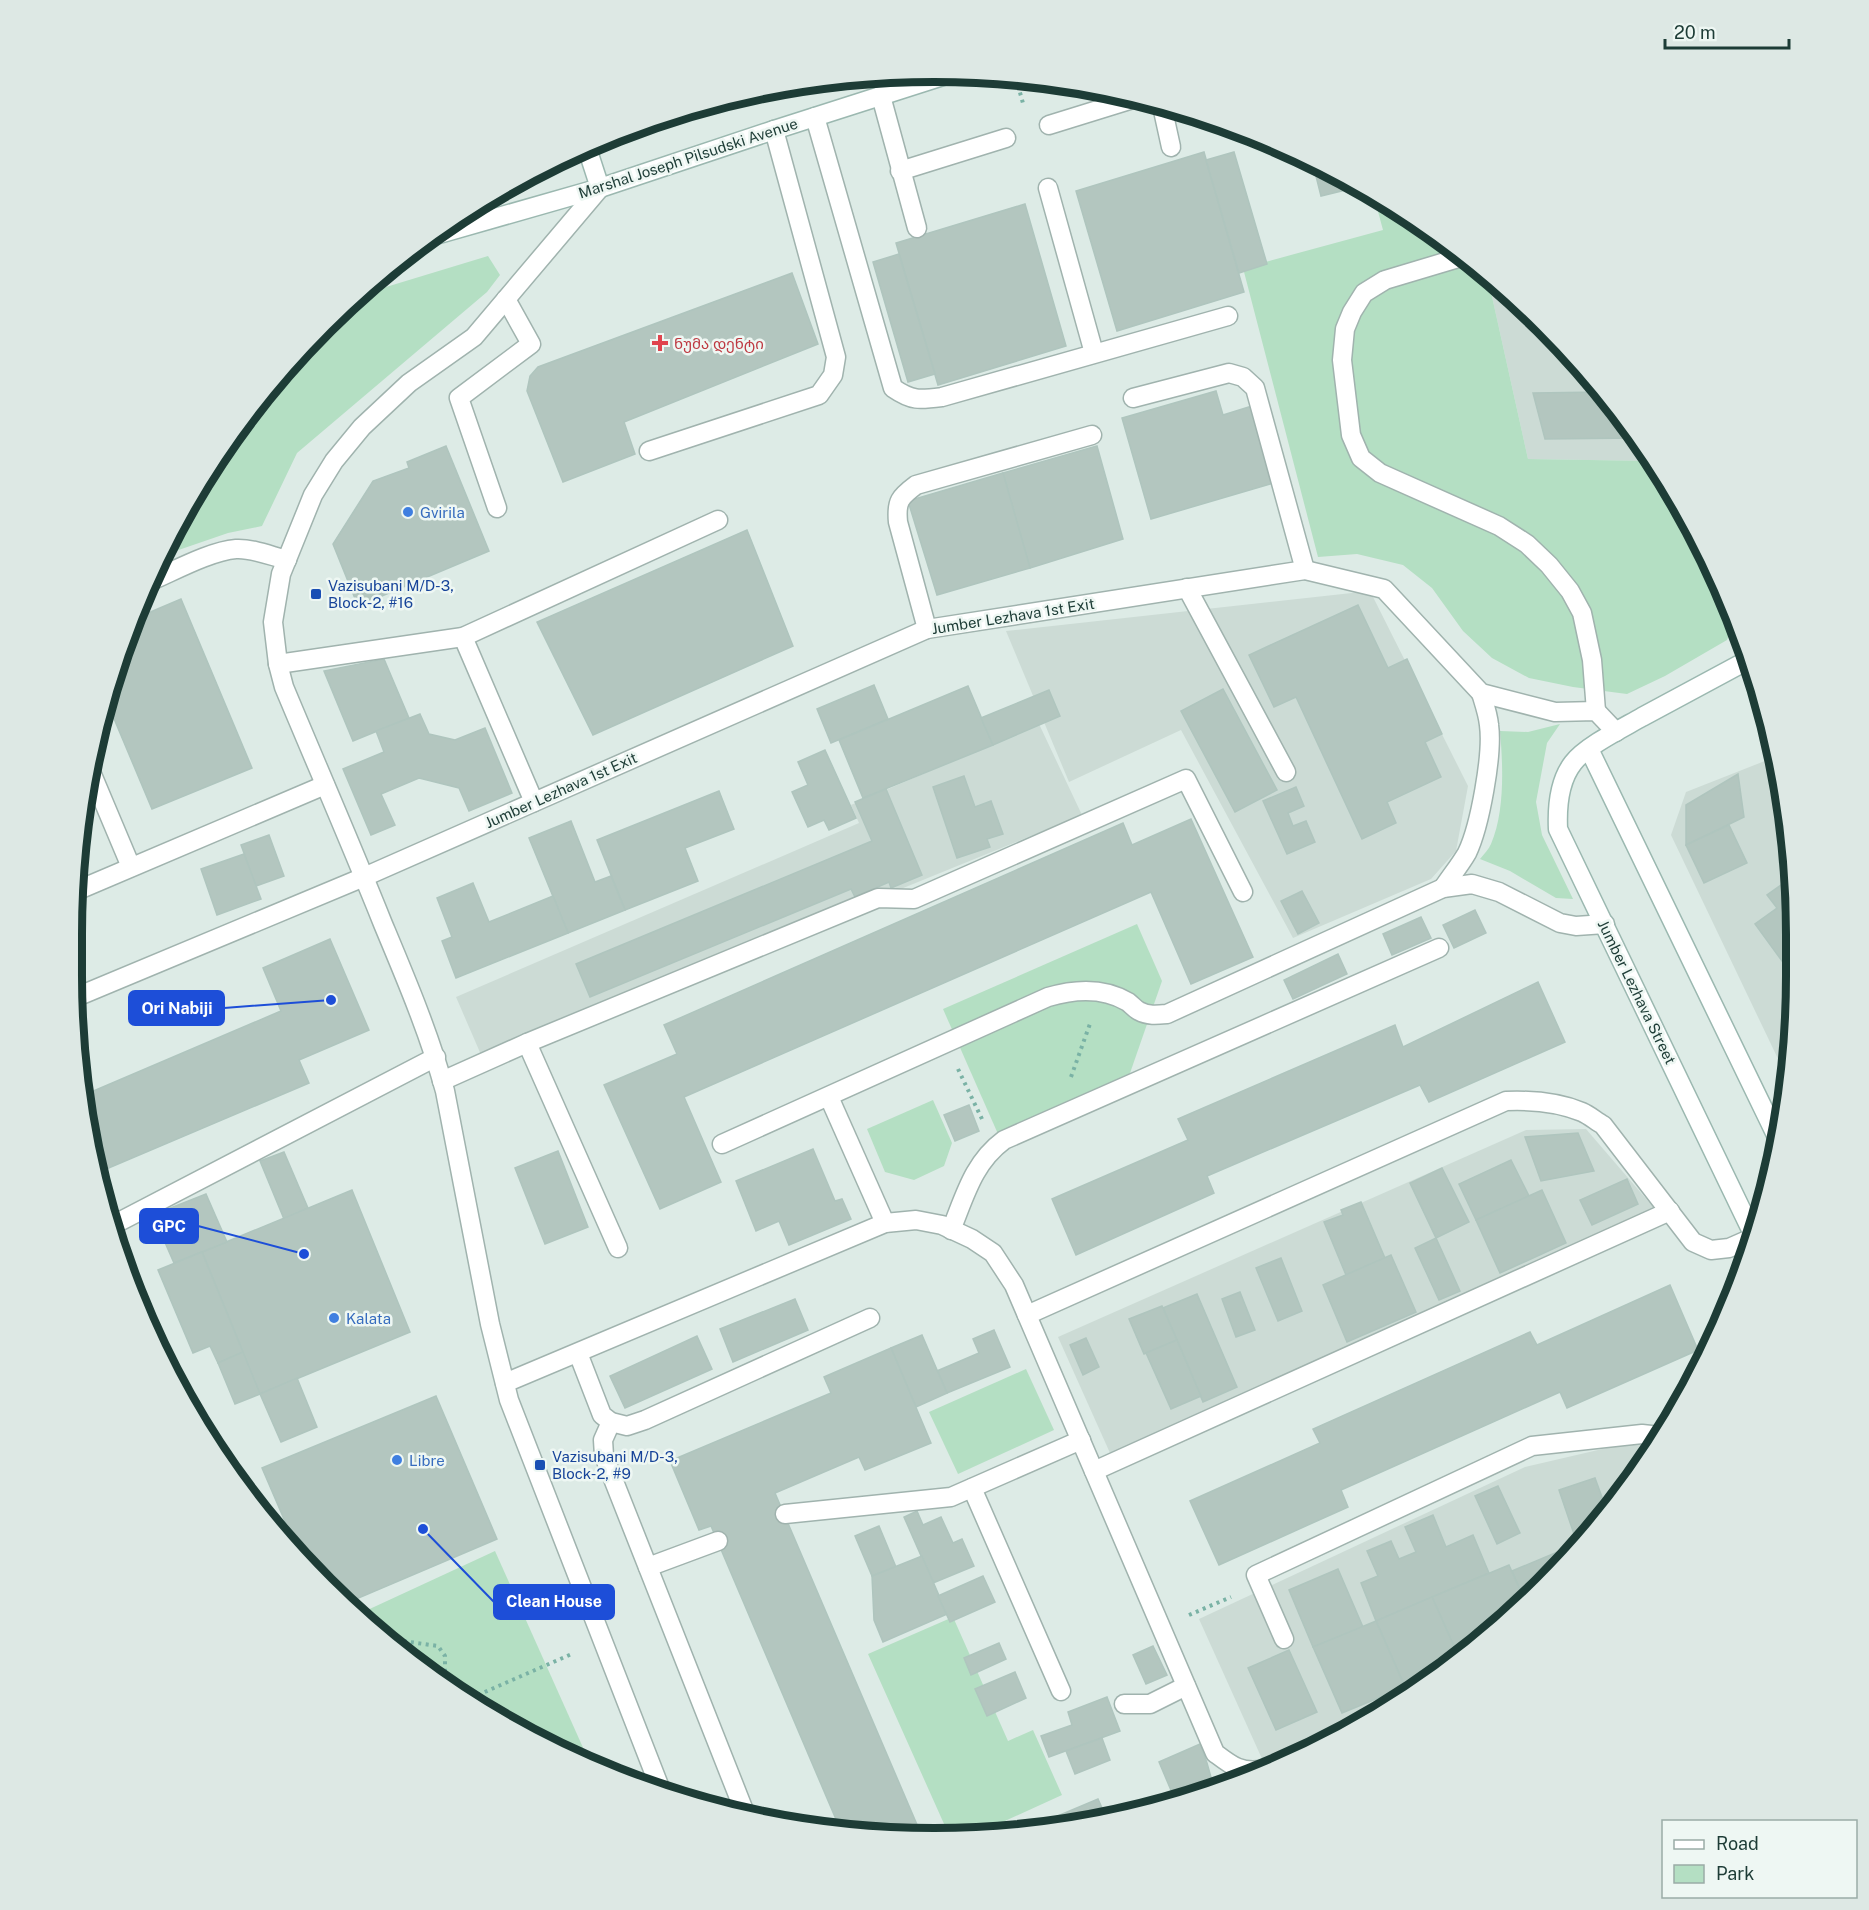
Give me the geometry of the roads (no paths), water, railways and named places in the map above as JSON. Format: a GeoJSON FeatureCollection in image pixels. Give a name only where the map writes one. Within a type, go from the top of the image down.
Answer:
{"type":"FeatureCollection","features":[{"type":"Feature","properties":{"kind":"street","name":"Marshal Joseph Pilsudski Avenue"},"geometry":{"type":"LineString","coordinates":[[457,229],[600,188],[923,82]]}},
{"type":"Feature","properties":{"kind":"street"},"geometry":{"type":"LineString","coordinates":[[881,96],[917,228]]}},
{"type":"Feature","properties":{"kind":"street"},"geometry":{"type":"LineString","coordinates":[[1048,125],[1119,103]]}},
{"type":"Feature","properties":{"kind":"street"},"geometry":{"type":"LineString","coordinates":[[1164,115],[1171,147]]}},
{"type":"Feature","properties":{"kind":"street"},"geometry":{"type":"LineString","coordinates":[[815,117],[893,388],[905,397],[920,399],[942,397],[1228,316]]}},
{"type":"Feature","properties":{"kind":"street"},"geometry":{"type":"LineString","coordinates":[[649,450],[819,395],[833,375],[836,357],[774,130]]}},
{"type":"Feature","properties":{"kind":"street"},"geometry":{"type":"LineString","coordinates":[[900,171],[1006,138]]}},
{"type":"Feature","properties":{"kind":"street"},"geometry":{"type":"LineString","coordinates":[[589,156],[600,188],[474,337],[409,383],[362,427],[334,460],[313,495],[281,574],[273,622],[278,664],[284,687],[424,1022],[436,1057],[490,1324],[509,1400],[657,1781]]}},
{"type":"Feature","properties":{"kind":"street"},"geometry":{"type":"LineString","coordinates":[[1048,188],[1094,353]]}},
{"type":"Feature","properties":{"kind":"street"},"geometry":{"type":"LineString","coordinates":[[1454,260],[1385,280],[1364,293],[1352,312],[1345,329],[1342,360],[1351,435],[1361,458],[1380,473],[1500,525],[1527,544],[1549,566],[1570,591],[1582,613],[1592,660],[1596,711],[1616,732]]}},
{"type":"Feature","properties":{"kind":"street"},"geometry":{"type":"LineString","coordinates":[[497,508],[459,398],[531,344],[506,298]]}},
{"type":"Feature","properties":{"kind":"street"},"geometry":{"type":"LineString","coordinates":[[1133,398],[1229,373],[1243,377],[1255,388],[1305,570]]}},
{"type":"Feature","properties":{"kind":"street"},"geometry":{"type":"LineString","coordinates":[[927,629],[898,522],[897,510],[901,497],[916,485],[1092,435]]}},
{"type":"Feature","properties":{"kind":"street"},"geometry":{"type":"LineString","coordinates":[[278,664],[462,637],[717,520]]}},
{"type":"Feature","properties":{"kind":"street"},"geometry":{"type":"LineString","coordinates":[[162,576],[205,558],[237,549],[287,560]]}},
{"type":"Feature","properties":{"kind":"street","name":"Jumber Lezhava 1st Exit"},"geometry":{"type":"LineString","coordinates":[[83,994],[364,877],[927,629],[1305,570],[1384,589],[1481,693]]}},
{"type":"Feature","properties":{"kind":"street"},"geometry":{"type":"LineString","coordinates":[[1187,588],[1286,772]]}},
{"type":"Feature","properties":{"kind":"street"},"geometry":{"type":"LineString","coordinates":[[462,637],[534,802]]}},
{"type":"Feature","properties":{"kind":"street","name":"Jumber Lezhava Street"},"geometry":{"type":"LineString","coordinates":[[1742,663],[1589,749],[1573,763],[1562,785],[1557,807],[1558,829],[1748,1225]]}},
{"type":"Feature","properties":{"kind":"street"},"geometry":{"type":"LineString","coordinates":[[1443,888],[1467,853],[1479,812],[1488,753],[1489,725],[1481,693],[1555,712],[1596,711]]}},
{"type":"Feature","properties":{"kind":"street"},"geometry":{"type":"LineString","coordinates":[[1589,749],[1772,1127]]}},
{"type":"Feature","properties":{"kind":"street"},"geometry":{"type":"LineString","coordinates":[[442,1081],[878,898],[914,899],[1186,779],[1243,892]]}},
{"type":"Feature","properties":{"kind":"street"},"geometry":{"type":"LineString","coordinates":[[96,785],[131,867]]}},
{"type":"Feature","properties":{"kind":"street"},"geometry":{"type":"LineString","coordinates":[[84,888],[325,785]]}},
{"type":"Feature","properties":{"kind":"street"},"geometry":{"type":"LineString","coordinates":[[722,1144],[1048,997],[1074,990],[1110,994],[1128,1002],[1139,1011],[1152,1015],[1167,1014],[1443,888],[1472,884],[1498,892],[1560,923],[1576,926],[1605,924]]}},
{"type":"Feature","properties":{"kind":"street"},"geometry":{"type":"LineString","coordinates":[[951,1230],[979,1165],[1004,1140],[1439,948]]}},
{"type":"Feature","properties":{"kind":"street"},"geometry":{"type":"LineString","coordinates":[[528,1043],[618,1248]]}},
{"type":"Feature","properties":{"kind":"street"},"geometry":{"type":"LineString","coordinates":[[119,1221],[436,1057]]}},
{"type":"Feature","properties":{"kind":"street"},"geometry":{"type":"LineString","coordinates":[[829,1097],[885,1223]]}},
{"type":"Feature","properties":{"kind":"street"},"geometry":{"type":"LineString","coordinates":[[1027,1315],[1506,1101],[1526,1100],[1550,1103],[1583,1113],[1603,1125],[1693,1242],[1711,1250],[1729,1248],[1743,1242]]}},
{"type":"Feature","properties":{"kind":"street"},"geometry":{"type":"LineString","coordinates":[[1094,1470],[1670,1211]]}},
{"type":"Feature","properties":{"kind":"street"},"geometry":{"type":"LineString","coordinates":[[505,1383],[885,1223],[916,1220],[942,1225],[972,1239],[993,1253],[1014,1285],[1215,1753],[1242,1770]]}},
{"type":"Feature","properties":{"kind":"street"},"geometry":{"type":"LineString","coordinates":[[578,1353],[602,1415],[611,1422],[627,1426],[645,1420],[870,1318]]}},
{"type":"Feature","properties":{"kind":"street"},"geometry":{"type":"LineString","coordinates":[[611,1422],[603,1440],[604,1456],[742,1805]]}},
{"type":"Feature","properties":{"kind":"street"},"geometry":{"type":"LineString","coordinates":[[1284,1639],[1256,1575],[1532,1446],[1642,1434],[1652,1435]]}},
{"type":"Feature","properties":{"kind":"street"},"geometry":{"type":"LineString","coordinates":[[785,1514],[951,1497],[1080,1440]]}},
{"type":"Feature","properties":{"kind":"street"},"geometry":{"type":"LineString","coordinates":[[972,1488],[1061,1691]]}},
{"type":"Feature","properties":{"kind":"street"},"geometry":{"type":"LineString","coordinates":[[648,1567],[718,1541]]}},
{"type":"Feature","properties":{"kind":"street"},"geometry":{"type":"LineString","coordinates":[[1124,1704],[1150,1704],[1186,1686]]}},
{"type":"Feature","properties":{"kind":"place","name":"ნუმა დენტი"},"geometry":{"type":"Point","coordinates":[660,343]}},
{"type":"Feature","properties":{"kind":"place","name":"Gvirila"},"geometry":{"type":"Point","coordinates":[408,512]}},
{"type":"Feature","properties":{"kind":"place","name":"Vazisubani M/D-3, Block-2, #16"},"geometry":{"type":"Point","coordinates":[316,594]}},
{"type":"Feature","properties":{"kind":"place","name":"Ori Nabiji"},"geometry":{"type":"Point","coordinates":[331,1000]}},
{"type":"Feature","properties":{"kind":"place","name":"GPC"},"geometry":{"type":"Point","coordinates":[304,1254]}},
{"type":"Feature","properties":{"kind":"place","name":"Kalata"},"geometry":{"type":"Point","coordinates":[334,1318]}},
{"type":"Feature","properties":{"kind":"place","name":"Libre"},"geometry":{"type":"Point","coordinates":[397,1460]}},
{"type":"Feature","properties":{"kind":"place","name":"Vazisubani M/D-3, Block-2, #9"},"geometry":{"type":"Point","coordinates":[540,1465]}},
{"type":"Feature","properties":{"kind":"place","name":"Clean House"},"geometry":{"type":"Point","coordinates":[423,1529]}}]}
